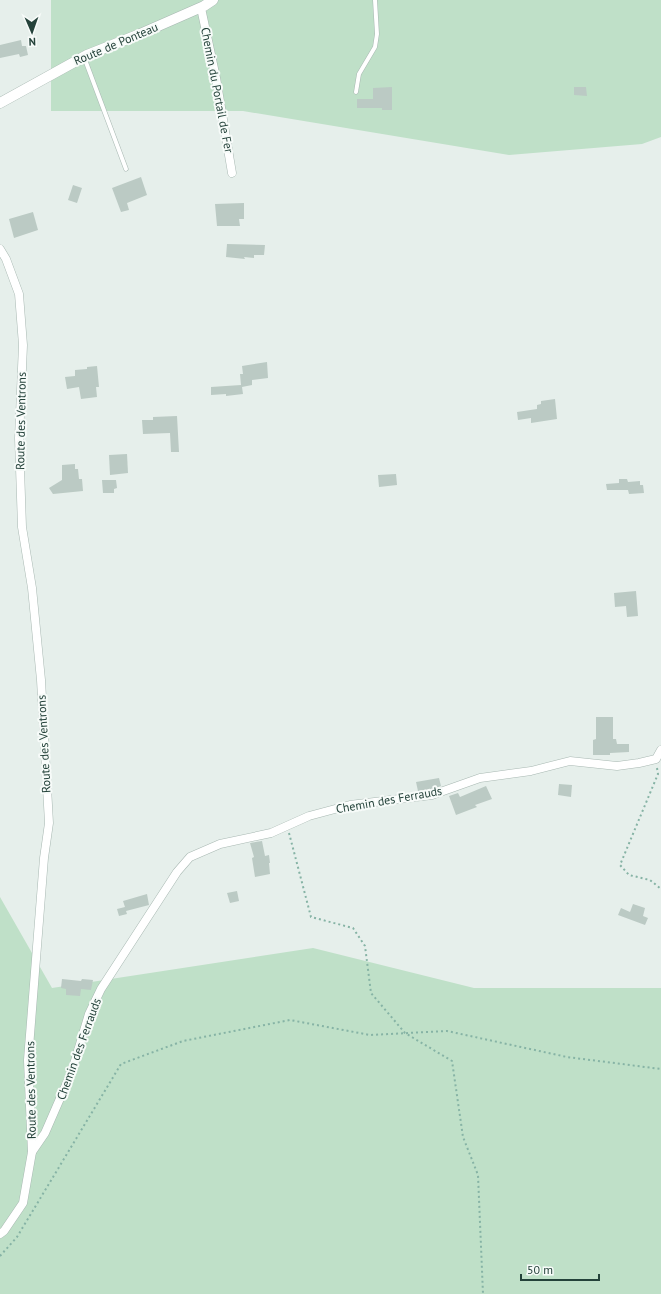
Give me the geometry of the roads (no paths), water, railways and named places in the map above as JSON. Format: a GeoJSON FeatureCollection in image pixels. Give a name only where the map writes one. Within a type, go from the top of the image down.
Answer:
{"type":"FeatureCollection","features":[{"type":"Feature","properties":{"kind":"street","name":"Route de Ponteau"},"geometry":{"type":"LineString","coordinates":[[0,103],[84,56],[201,8],[213,0]]}},
{"type":"Feature","properties":{"kind":"street","name":"Chemin du Portail de Fer"},"geometry":{"type":"LineString","coordinates":[[201,8],[216,78],[232,173]]}},
{"type":"Feature","properties":{"kind":"street","name":"Route des Ventrons"},"geometry":{"type":"LineString","coordinates":[[0,249],[6,259],[19,294],[23,345],[19,438],[22,527],[32,588],[41,680],[49,823],[44,858],[28,1060],[32,1152],[23,1203],[4,1231],[0,1234]]}},
{"type":"Feature","properties":{"kind":"street","name":"Chemin des Ferrauds"},"geometry":{"type":"LineString","coordinates":[[32,1152],[45,1133],[72,1071],[89,1014],[101,989],[177,872],[190,857],[220,844],[271,834],[309,816],[350,805],[432,795],[480,778],[531,771],[570,761],[617,766],[639,763],[656,759],[661,750]]}},
{"type":"Feature","properties":{"kind":"lane"},"geometry":{"type":"LineString","coordinates":[[356,92],[359,74],[375,46],[377,34],[375,0]]}},
{"type":"Feature","properties":{"kind":"lane"},"geometry":{"type":"LineString","coordinates":[[84,56],[126,169]]}}]}
